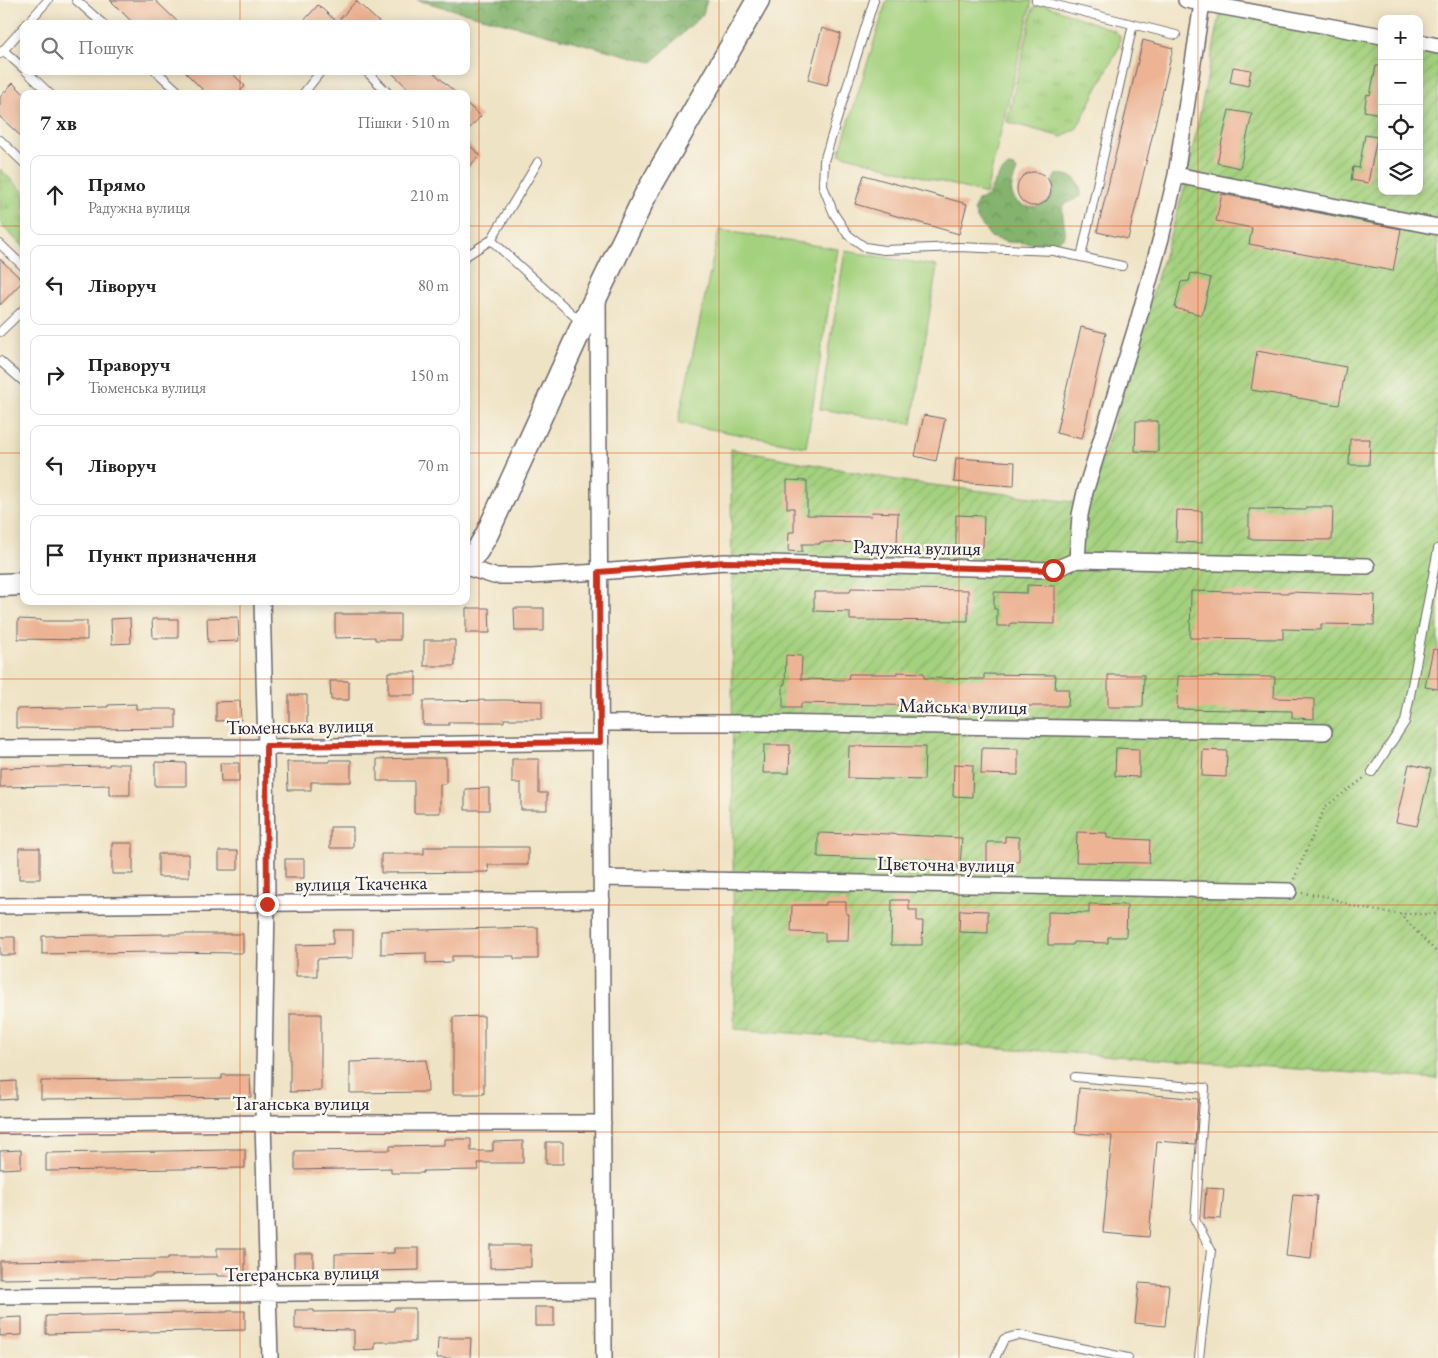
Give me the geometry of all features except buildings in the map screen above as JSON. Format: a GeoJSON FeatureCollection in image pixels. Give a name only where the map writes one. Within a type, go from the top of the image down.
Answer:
{"type":"FeatureCollection","features":[{"type":"Feature","properties":{"kind":"street"},"geometry":{"type":"LineString","coordinates":[[470,559],[487,534],[583,324],[645,196],[758,0]]}},
{"type":"Feature","properties":{"kind":"street"},"geometry":{"type":"LineString","coordinates":[[1186,0],[1378,35]]}},
{"type":"Feature","properties":{"kind":"street"},"geometry":{"type":"LineString","coordinates":[[1077,560],[1080,515],[1085,492],[1138,320],[1176,175],[1202,3]]}},
{"type":"Feature","properties":{"kind":"street"},"geometry":{"type":"LineString","coordinates":[[1423,43],[1438,46]]}},
{"type":"Feature","properties":{"kind":"street"},"geometry":{"type":"LineString","coordinates":[[1176,175],[1438,227]]}},
{"type":"Feature","properties":{"kind":"street"},"geometry":{"type":"LineString","coordinates":[[598,294],[604,1358]]}},
{"type":"Feature","properties":{"kind":"street","name":"Радужна вулиця"},"geometry":{"type":"LineString","coordinates":[[470,568],[494,576],[531,576],[725,562],[1053,570],[1077,560],[1367,566]]}},
{"type":"Feature","properties":{"kind":"street"},"geometry":{"type":"LineString","coordinates":[[0,584],[20,584]]}},
{"type":"Feature","properties":{"kind":"street"},"geometry":{"type":"LineString","coordinates":[[262,605],[266,746],[267,904],[263,1123],[270,1358]]}},
{"type":"Feature","properties":{"kind":"street","name":"Майська вулиця"},"geometry":{"type":"LineString","coordinates":[[600,723],[759,723],[1324,732]]}},
{"type":"Feature","properties":{"kind":"street","name":"Тюменська вулиця"},"geometry":{"type":"LineString","coordinates":[[0,748],[600,742]]}},
{"type":"Feature","properties":{"kind":"street","name":"Цвєточна вулиця"},"geometry":{"type":"LineString","coordinates":[[601,878],[1290,891]]}},
{"type":"Feature","properties":{"kind":"street","name":"вулиця Ткаченка"},"geometry":{"type":"LineString","coordinates":[[0,906],[602,900]]}},
{"type":"Feature","properties":{"kind":"street","name":"Таганська вулиця"},"geometry":{"type":"LineString","coordinates":[[0,1126],[263,1123],[603,1123]]}},
{"type":"Feature","properties":{"kind":"street","name":"Тегеранська вулиця"},"geometry":{"type":"LineString","coordinates":[[0,1296],[604,1290]]}},
{"type":"Feature","properties":{"kind":"lane"},"geometry":{"type":"LineString","coordinates":[[30,20],[48,0]]}},
{"type":"Feature","properties":{"kind":"lane"},"geometry":{"type":"LineString","coordinates":[[76,0],[98,20]]}},
{"type":"Feature","properties":{"kind":"lane"},"geometry":{"type":"LineString","coordinates":[[874,0],[824,161],[823,186],[834,214],[848,235],[865,247],[884,250],[958,247],[1054,251],[1122,266]]}},
{"type":"Feature","properties":{"kind":"lane"},"geometry":{"type":"LineString","coordinates":[[1036,0],[1176,35]]}},
{"type":"Feature","properties":{"kind":"lane"},"geometry":{"type":"LineString","coordinates":[[1081,257],[1133,24]]}},
{"type":"Feature","properties":{"kind":"lane"},"geometry":{"type":"LineString","coordinates":[[20,32],[2,52],[20,66]]}},
{"type":"Feature","properties":{"kind":"lane"},"geometry":{"type":"LineString","coordinates":[[30,75],[46,90]]}},
{"type":"Feature","properties":{"kind":"lane"},"geometry":{"type":"LineString","coordinates":[[161,75],[177,90]]}},
{"type":"Feature","properties":{"kind":"lane"},"geometry":{"type":"LineString","coordinates":[[306,90],[318,75]]}},
{"type":"Feature","properties":{"kind":"lane"},"geometry":{"type":"LineString","coordinates":[[370,75],[386,90]]}},
{"type":"Feature","properties":{"kind":"lane"},"geometry":{"type":"LineString","coordinates":[[0,140],[20,159]]}},
{"type":"Feature","properties":{"kind":"lane"},"geometry":{"type":"LineString","coordinates":[[470,253],[491,240],[538,162]]}},
{"type":"Feature","properties":{"kind":"lane"},"geometry":{"type":"LineString","coordinates":[[491,240],[583,324]]}},
{"type":"Feature","properties":{"kind":"lane"},"geometry":{"type":"LineString","coordinates":[[0,244],[20,263]]}},
{"type":"Feature","properties":{"kind":"lane"},"geometry":{"type":"LineString","coordinates":[[0,332],[20,314]]}},
{"type":"Feature","properties":{"kind":"lane"},"geometry":{"type":"LineString","coordinates":[[0,361],[20,378]]}},
{"type":"Feature","properties":{"kind":"lane"},"geometry":{"type":"LineString","coordinates":[[1372,772],[1404,722],[1438,549]]}},
{"type":"Feature","properties":{"kind":"lane"},"geometry":{"type":"LineString","coordinates":[[1075,1077],[1205,1088],[1195,1220],[1211,1250],[1199,1358]]}},
{"type":"Feature","properties":{"kind":"lane"},"geometry":{"type":"LineString","coordinates":[[995,1358],[1004,1339],[1018,1336],[1128,1358]]}},
{"type":"Feature","properties":{"kind":"path"},"geometry":{"type":"LineString","coordinates":[[1372,772],[1325,807],[1290,891],[1325,896],[1359,908],[1400,914],[1438,914]]}},
{"type":"Feature","properties":{"kind":"path"},"geometry":{"type":"LineString","coordinates":[[1400,914],[1438,954]]}},
{"type":"Feature","properties":{"kind":"green space"},"geometry":{"type":"Polygon","coordinates":[[[417,0],[707,0],[703,14],[652,62],[417,0]]]}},
{"type":"Feature","properties":{"kind":"green space"},"geometry":{"type":"Polygon","coordinates":[[[887,0],[1032,1],[986,194],[839,154],[887,0]]]}},
{"type":"Feature","properties":{"kind":"green space"},"geometry":{"type":"Polygon","coordinates":[[[1039,4],[1115,31],[1120,36],[1119,47],[1077,128],[1062,137],[1007,122],[1033,8],[1039,4]]]}},
{"type":"Feature","properties":{"kind":"green space"},"geometry":{"type":"Polygon","coordinates":[[[1221,11],[1378,41],[1378,195],[1423,195],[1423,50],[1438,53],[1438,1079],[734,1029],[731,449],[908,482],[1089,504],[1185,186],[1221,11]]]}},
{"type":"Feature","properties":{"kind":"green space"},"geometry":{"type":"Polygon","coordinates":[[[1009,166],[1014,167],[1017,171],[1012,185],[1012,194],[1015,200],[1025,206],[1038,206],[1049,199],[1054,192],[1053,179],[1056,175],[1067,175],[1077,182],[1081,190],[1081,196],[1063,206],[1065,236],[1053,244],[1007,242],[991,237],[977,219],[974,209],[978,200],[987,197],[999,176],[1009,166]]]}},
{"type":"Feature","properties":{"kind":"green space"},"geometry":{"type":"Polygon","coordinates":[[[0,169],[20,188],[20,243],[0,224],[0,169]]]}},
{"type":"Feature","properties":{"kind":"green space"},"geometry":{"type":"Polygon","coordinates":[[[719,230],[838,249],[806,447],[678,423],[719,230]]]}},
{"type":"Feature","properties":{"kind":"green space"},"geometry":{"type":"Polygon","coordinates":[[[845,251],[937,266],[912,424],[820,409],[845,251]]]}},
{"type":"Feature","properties":{"kind":"route"},"geometry":{"type":"LineString","coordinates":[[267,904],[266,746],[600,742],[599,572],[725,562],[1053,570]]}}]}
